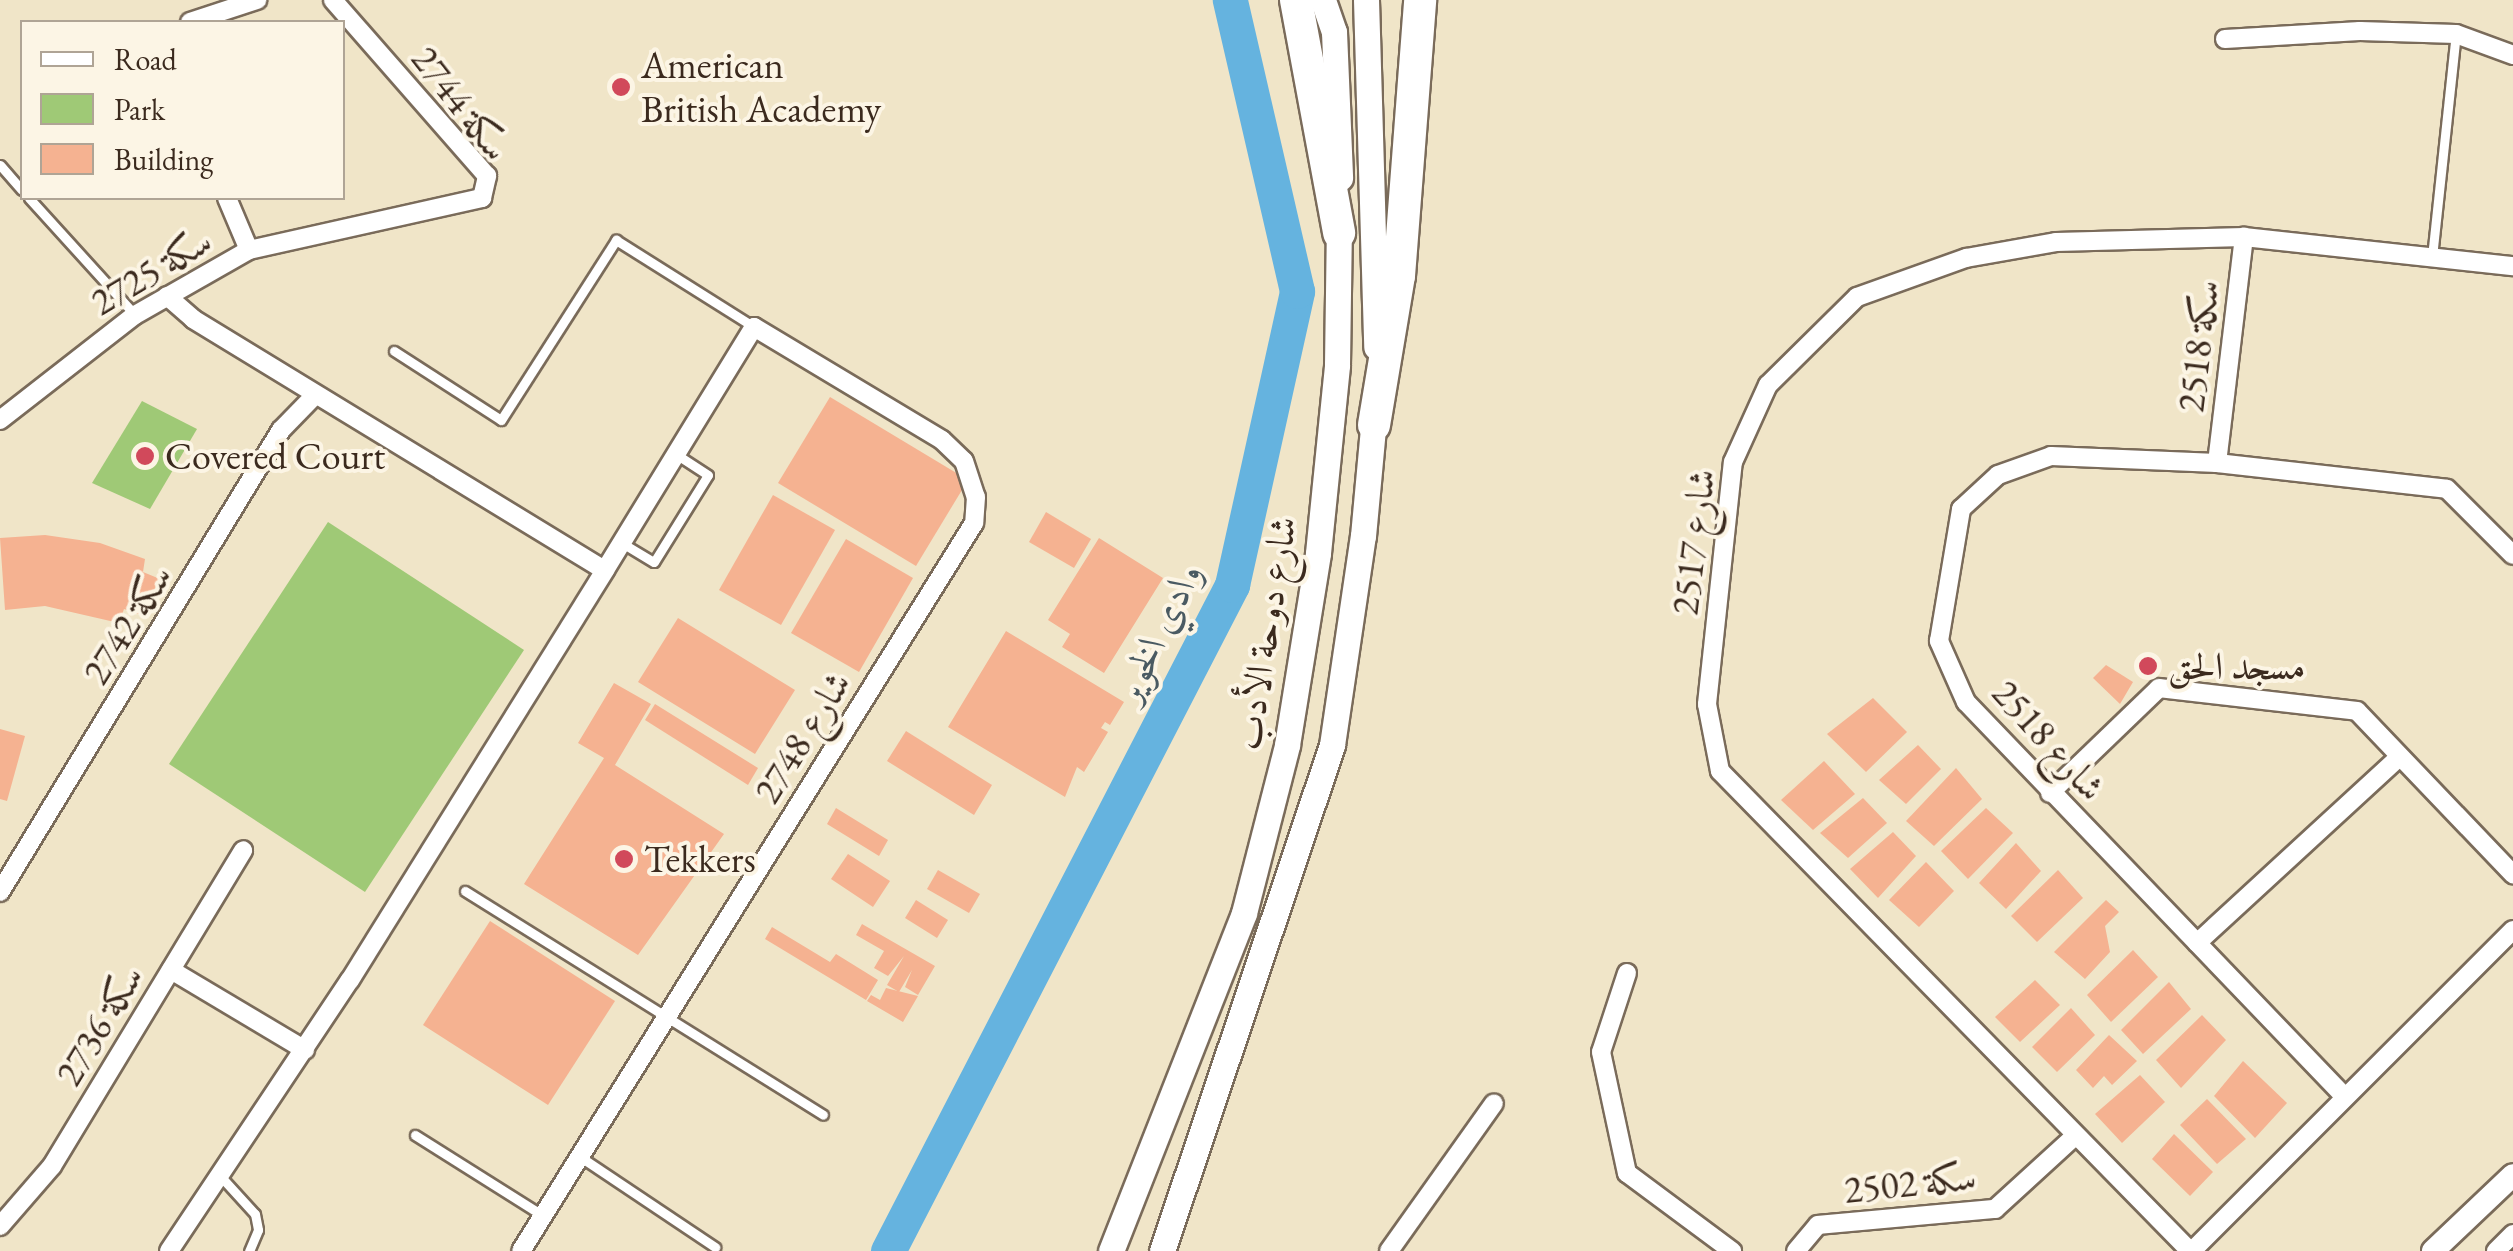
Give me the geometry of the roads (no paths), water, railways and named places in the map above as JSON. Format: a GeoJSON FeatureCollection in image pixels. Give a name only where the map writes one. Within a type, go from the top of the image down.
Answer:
{"type":"FeatureCollection","features":[{"type":"Feature","properties":{"kind":"highway"},"geometry":{"type":"LineString","coordinates":[[1296,0],[1339,234]]}},
{"type":"Feature","properties":{"kind":"highway"},"geometry":{"type":"LineString","coordinates":[[1374,425],[1400,276],[1420,0]]}},
{"type":"Feature","properties":{"kind":"main road","name":"شارع دوحة الأدب"},"geometry":{"type":"LineString","coordinates":[[1111,1251],[1244,913],[1280,778],[1322,518],[1337,366],[1339,110],[1334,32],[1323,0]]}},
{"type":"Feature","properties":{"kind":"main road"},"geometry":{"type":"LineString","coordinates":[[1162,1251],[1332,745],[1374,425],[1377,249],[1366,0]]}},
{"type":"Feature","properties":{"kind":"street"},"geometry":{"type":"LineString","coordinates":[[196,20],[257,0]]}},
{"type":"Feature","properties":{"kind":"street","name":"سكة 2744"},"geometry":{"type":"LineString","coordinates":[[333,0],[487,176],[477,201]]}},
{"type":"Feature","properties":{"kind":"street"},"geometry":{"type":"LineString","coordinates":[[225,20],[237,6]]}},
{"type":"Feature","properties":{"kind":"street"},"geometry":{"type":"LineString","coordinates":[[2225,39],[2360,31],[2456,34],[2513,55]]}},
{"type":"Feature","properties":{"kind":"street"},"geometry":{"type":"LineString","coordinates":[[228,200],[249,250]]}},
{"type":"Feature","properties":{"kind":"street","name":"سكة 2725"},"geometry":{"type":"LineString","coordinates":[[0,420],[135,316],[249,250],[477,201]]}},
{"type":"Feature","properties":{"kind":"street","name":"2517 شارع"},"geometry":{"type":"LineString","coordinates":[[2191,1251],[1720,771],[1707,704],[1733,462],[1768,384],[1858,297],[1966,258],[2056,242],[2244,237],[2513,266]]}},
{"type":"Feature","properties":{"kind":"street","name":"سكة 2518"},"geometry":{"type":"LineString","coordinates":[[2216,463],[2244,237]]}},
{"type":"Feature","properties":{"kind":"street"},"geometry":{"type":"LineString","coordinates":[[167,296],[315,394],[605,570]]}},
{"type":"Feature","properties":{"kind":"street"},"geometry":{"type":"LineString","coordinates":[[169,1251],[222,1179],[305,1050],[754,327]]}},
{"type":"Feature","properties":{"kind":"street","name":"شارع 2748"},"geometry":{"type":"LineString","coordinates":[[521,1251],[974,523],[976,497],[964,462],[942,440],[754,327]]}},
{"type":"Feature","properties":{"kind":"street","name":"سكة 2742"},"geometry":{"type":"LineString","coordinates":[[0,892],[281,430],[315,394]]}},
{"type":"Feature","properties":{"kind":"street","name":"2518 شارع"},"geometry":{"type":"LineString","coordinates":[[2344,1096],[1966,702],[1940,641],[1961,509],[1998,475],[2051,456],[2216,463],[2447,489],[2513,556]]}},
{"type":"Feature","properties":{"kind":"street"},"geometry":{"type":"LineString","coordinates":[[2050,792],[2159,688],[2357,711],[2513,874]]}},
{"type":"Feature","properties":{"kind":"street"},"geometry":{"type":"LineString","coordinates":[[2196,942],[2399,757]]}},
{"type":"Feature","properties":{"kind":"street","name":"سكة 2736"},"geometry":{"type":"LineString","coordinates":[[0,1226],[52,1166],[243,850]]}},
{"type":"Feature","properties":{"kind":"street"},"geometry":{"type":"LineString","coordinates":[[2191,1251],[2513,930]]}},
{"type":"Feature","properties":{"kind":"street"},"geometry":{"type":"LineString","coordinates":[[171,970],[305,1050]]}},
{"type":"Feature","properties":{"kind":"street"},"geometry":{"type":"LineString","coordinates":[[1627,973],[1601,1052],[1627,1173],[1732,1251]]}},
{"type":"Feature","properties":{"kind":"street"},"geometry":{"type":"LineString","coordinates":[[1389,1251],[1494,1103]]}},
{"type":"Feature","properties":{"kind":"street","name":"2502 سكة"},"geometry":{"type":"LineString","coordinates":[[1796,1251],[1818,1225],[1996,1209],[2074,1136]]}},
{"type":"Feature","properties":{"kind":"street"},"geometry":{"type":"LineString","coordinates":[[2433,1251],[2513,1175]]}},
{"type":"Feature","properties":{"kind":"street"},"geometry":{"type":"LineString","coordinates":[[2496,1251],[2512,1236]]}},
{"type":"Feature","properties":{"kind":"lane"},"geometry":{"type":"LineString","coordinates":[[2432,257],[2456,34]]}},
{"type":"Feature","properties":{"kind":"lane"},"geometry":{"type":"LineString","coordinates":[[0,164],[20,188]]}},
{"type":"Feature","properties":{"kind":"lane"},"geometry":{"type":"LineString","coordinates":[[32,200],[135,316]]}},
{"type":"Feature","properties":{"kind":"lane"},"geometry":{"type":"LineString","coordinates":[[394,350],[502,420],[616,240],[754,327]]}},
{"type":"Feature","properties":{"kind":"lane"},"geometry":{"type":"LineString","coordinates":[[622,544],[654,562],[708,475],[676,456]]}},
{"type":"Feature","properties":{"kind":"lane"},"geometry":{"type":"LineString","coordinates":[[465,892],[823,1116]]}},
{"type":"Feature","properties":{"kind":"lane"},"geometry":{"type":"LineString","coordinates":[[415,1135],[542,1215]]}},
{"type":"Feature","properties":{"kind":"lane"},"geometry":{"type":"LineString","coordinates":[[579,1156],[716,1247]]}},
{"type":"Feature","properties":{"kind":"lane"},"geometry":{"type":"LineString","coordinates":[[222,1179],[254,1214],[258,1230],[249,1251]]}},
{"type":"Feature","properties":{"kind":"waterway","name":"وادي الخوير"},"geometry":{"type":"LineString","coordinates":[[888,1251],[1232,585],[1297,291],[1230,0]]}},
{"type":"Feature","properties":{"kind":"place","name":"American British Academy"},"geometry":{"type":"Point","coordinates":[621,87]}},
{"type":"Feature","properties":{"kind":"place","name":"Covered Court"},"geometry":{"type":"Point","coordinates":[145,456]}},
{"type":"Feature","properties":{"kind":"place","name":"مسجد الحق"},"geometry":{"type":"Point","coordinates":[2148,666]}},
{"type":"Feature","properties":{"kind":"place","name":"Tekkers"},"geometry":{"type":"Point","coordinates":[624,859]}}]}
